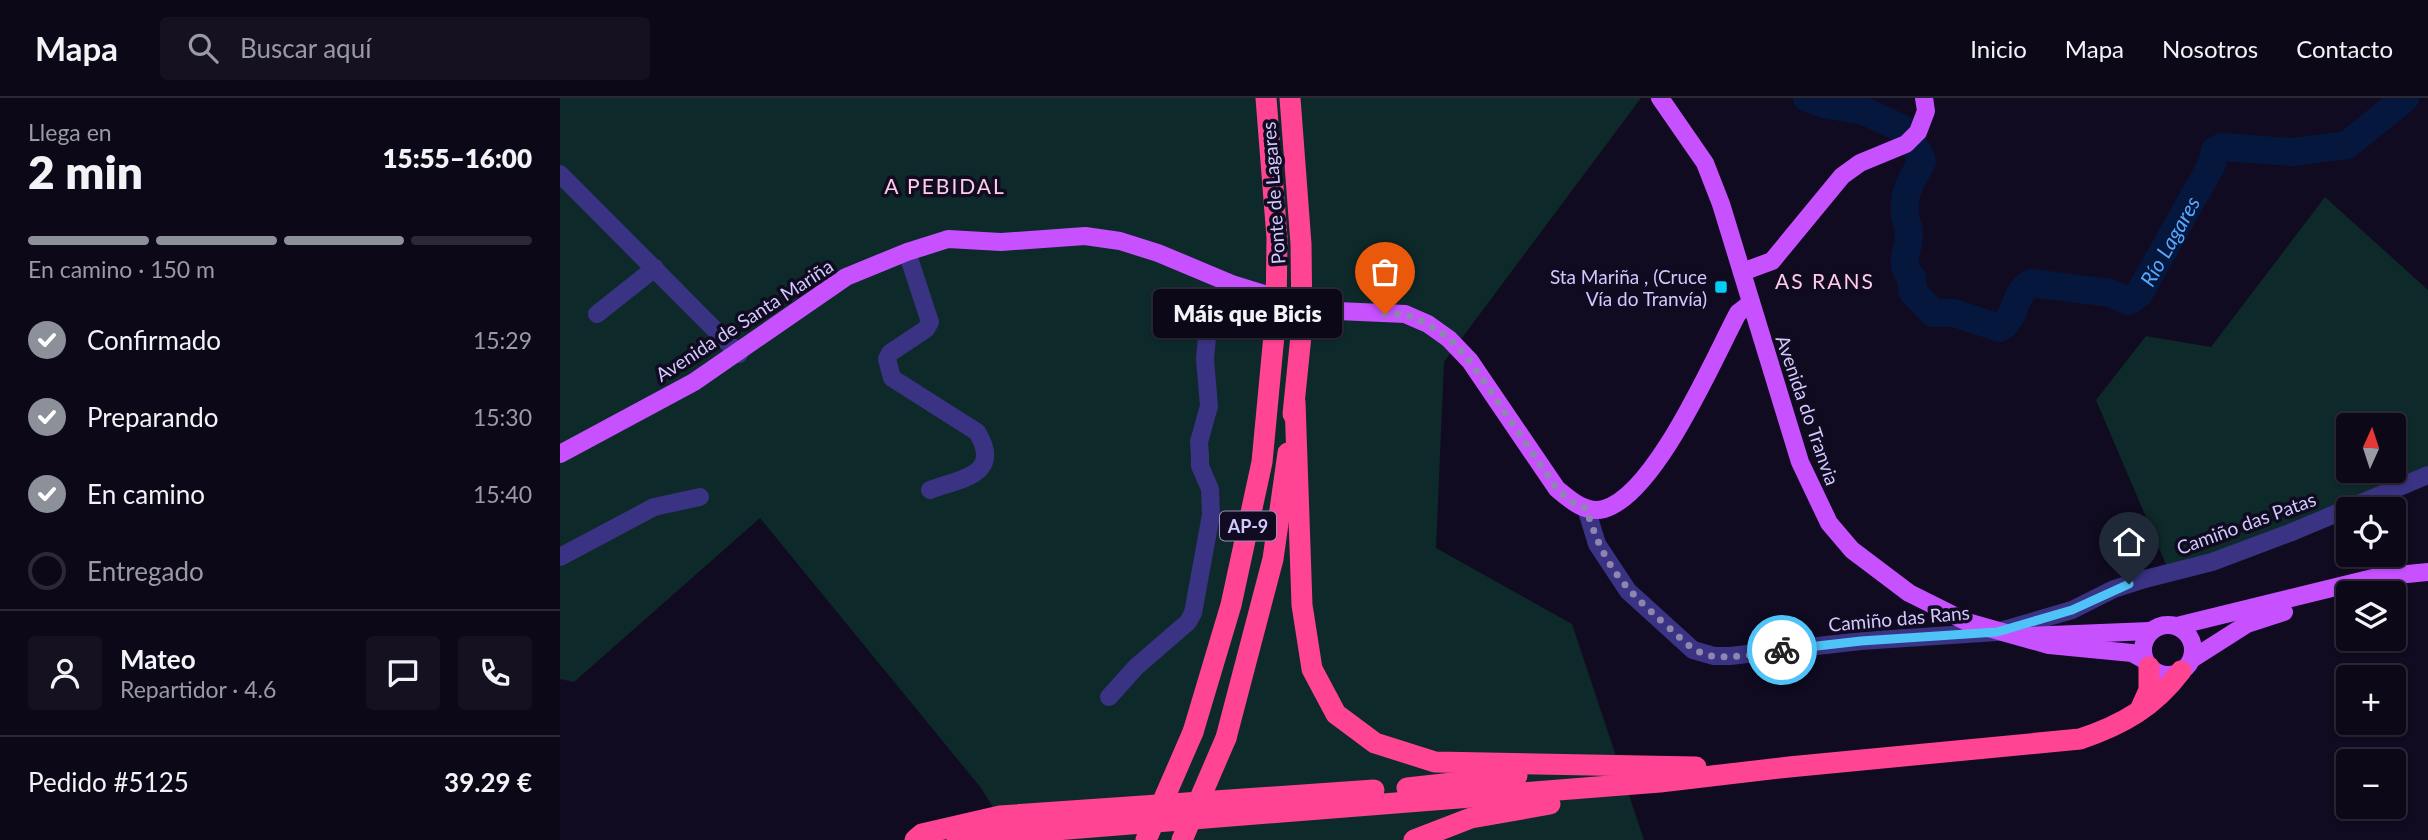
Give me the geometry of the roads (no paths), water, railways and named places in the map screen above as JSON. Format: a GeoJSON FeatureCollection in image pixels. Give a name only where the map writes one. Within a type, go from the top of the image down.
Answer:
{"type":"FeatureCollection","features":[{"type":"Feature","properties":{"kind":"highway","name":"Ponte de Lagares"},"geometry":{"type":"LineString","coordinates":[[1146,840],[1193,733],[1231,605],[1262,462],[1276,314],[1277,238],[1266,98]]}},
{"type":"Feature","properties":{"kind":"highway","name":"Ponte de Lagares"},"geometry":{"type":"LineString","coordinates":[[1290,98],[1301,244],[1302,327],[1295,402]]}},
{"type":"Feature","properties":{"kind":"highway","name":"AP-9"},"geometry":{"type":"LineString","coordinates":[[1182,840],[1226,738],[1273,559],[1295,402]]}},
{"type":"Feature","properties":{"kind":"highway"},"geometry":{"type":"LineString","coordinates":[[1295,402],[1302,605],[1312,669],[1336,714],[1375,743],[1435,762],[1789,767]]}},
{"type":"Feature","properties":{"kind":"highway"},"geometry":{"type":"LineString","coordinates":[[2139,712],[2149,690],[2147,664]]}},
{"type":"Feature","properties":{"kind":"highway"},"geometry":{"type":"LineString","coordinates":[[957,840],[1660,782],[2080,739],[2112,728],[2154,703],[2186,665]]}},
{"type":"Feature","properties":{"kind":"highway"},"geometry":{"type":"LineString","coordinates":[[915,840],[922,834],[1000,816],[1414,787],[1603,766]]}},
{"type":"Feature","properties":{"kind":"highway"},"geometry":{"type":"LineString","coordinates":[[1414,840],[1471,818],[1594,798],[1660,782]]}},
{"type":"Feature","properties":{"kind":"main road","name":"Avenida do Tranvia"},"geometry":{"type":"LineString","coordinates":[[1660,98],[1705,163],[1742,272],[1791,437],[1829,523],[1852,550],[1909,593],[1966,622],[2049,645],[2132,653],[2147,664]]}},
{"type":"Feature","properties":{"kind":"main road"},"geometry":{"type":"LineString","coordinates":[[1742,272],[1772,261],[1842,176],[1860,163],[1906,144],[1918,132],[1926,111],[1924,98]]}},
{"type":"Feature","properties":{"kind":"main road","name":"Avenida de Santa Mariña"},"geometry":{"type":"LineString","coordinates":[[560,454],[694,382],[739,354],[811,298],[846,277],[907,252],[948,239],[1001,242],[1084,236],[1120,241],[1158,253],[1231,284],[1315,310],[1405,314],[1428,324],[1450,339],[1470,361],[1557,489],[1572,502],[1586,508]]}},
{"type":"Feature","properties":{"kind":"main road"},"geometry":{"type":"LineString","coordinates":[[1586,508],[1602,509],[1615,504],[1658,463],[1738,313],[1751,303]]}},
{"type":"Feature","properties":{"kind":"main road"},"geometry":{"type":"LineString","coordinates":[[2336,599],[2247,624],[2223,636],[2186,665],[2165,675],[2147,664],[2143,645],[2150,631],[2163,624],[2177,626],[2377,577],[2428,572]]}},
{"type":"Feature","properties":{"kind":"main road"},"geometry":{"type":"LineString","coordinates":[[2393,581],[2409,575]]}},
{"type":"Feature","properties":{"kind":"main road"},"geometry":{"type":"LineString","coordinates":[[2177,626],[2190,636],[2193,652],[2186,665]]}},
{"type":"Feature","properties":{"kind":"main road","name":"Avenida do Tranvia"},"geometry":{"type":"LineString","coordinates":[[2025,637],[2050,633],[2150,631]]}},
{"type":"Feature","properties":{"kind":"street"},"geometry":{"type":"LineString","coordinates":[[560,174],[739,354]]}},
{"type":"Feature","properties":{"kind":"street"},"geometry":{"type":"LineString","coordinates":[[907,252],[930,322],[926,329],[890,353],[888,370],[892,378],[977,432],[983,441],[984,458],[979,472],[971,478],[930,490]]}},
{"type":"Feature","properties":{"kind":"street"},"geometry":{"type":"LineString","coordinates":[[597,314],[655,268]]}},
{"type":"Feature","properties":{"kind":"street"},"geometry":{"type":"LineString","coordinates":[[1109,697],[1136,667],[1188,622],[1193,613],[1211,515],[1210,489],[1200,466],[1199,442],[1209,406],[1205,359],[1207,337],[1231,284]]}},
{"type":"Feature","properties":{"kind":"street","name":"Camiño das Patas"},"geometry":{"type":"LineString","coordinates":[[1997,632],[2072,610],[2124,586],[2235,553],[2428,475]]}},
{"type":"Feature","properties":{"kind":"street"},"geometry":{"type":"LineString","coordinates":[[560,557],[654,508],[700,497]]}},
{"type":"Feature","properties":{"kind":"street","name":"Camiño das Rans"},"geometry":{"type":"LineString","coordinates":[[1586,508],[1597,544],[1619,581],[1693,650],[1704,654],[1730,656],[1861,641],[1997,632]]}},
{"type":"Feature","properties":{"kind":"waterway","name":"Río Lagares"},"geometry":{"type":"LineString","coordinates":[[1807,98],[1864,111],[1901,128]]}},
{"type":"Feature","properties":{"kind":"waterway","name":"Río Lagares"},"geometry":{"type":"LineString","coordinates":[[1917,150],[1922,162],[1909,187],[1904,208],[1909,233],[1905,268],[1912,278],[1912,291],[1933,313],[1954,313],[2000,328],[2009,318],[2025,287],[2031,283],[2110,293],[2129,301],[2139,294],[2212,164],[2215,150],[2222,147],[2292,152],[2347,145],[2405,98]]}},
{"type":"Feature","properties":{"kind":"place","name":"Sta Mariña , (Cruce Vía do Tranvía)"},"geometry":{"type":"Point","coordinates":[1721,287]}},
{"type":"Feature","properties":{"kind":"place","name":"Máis que Bicis"},"geometry":{"type":"Point","coordinates":[1385,314]}},
{"type":"Feature","properties":{"kind":"district","name":"A PEBIDAL"},"geometry":{"type":"Point","coordinates":[945,185]}},
{"type":"Feature","properties":{"kind":"district","name":"AS RANS"},"geometry":{"type":"Point","coordinates":[1825,280]}}]}
